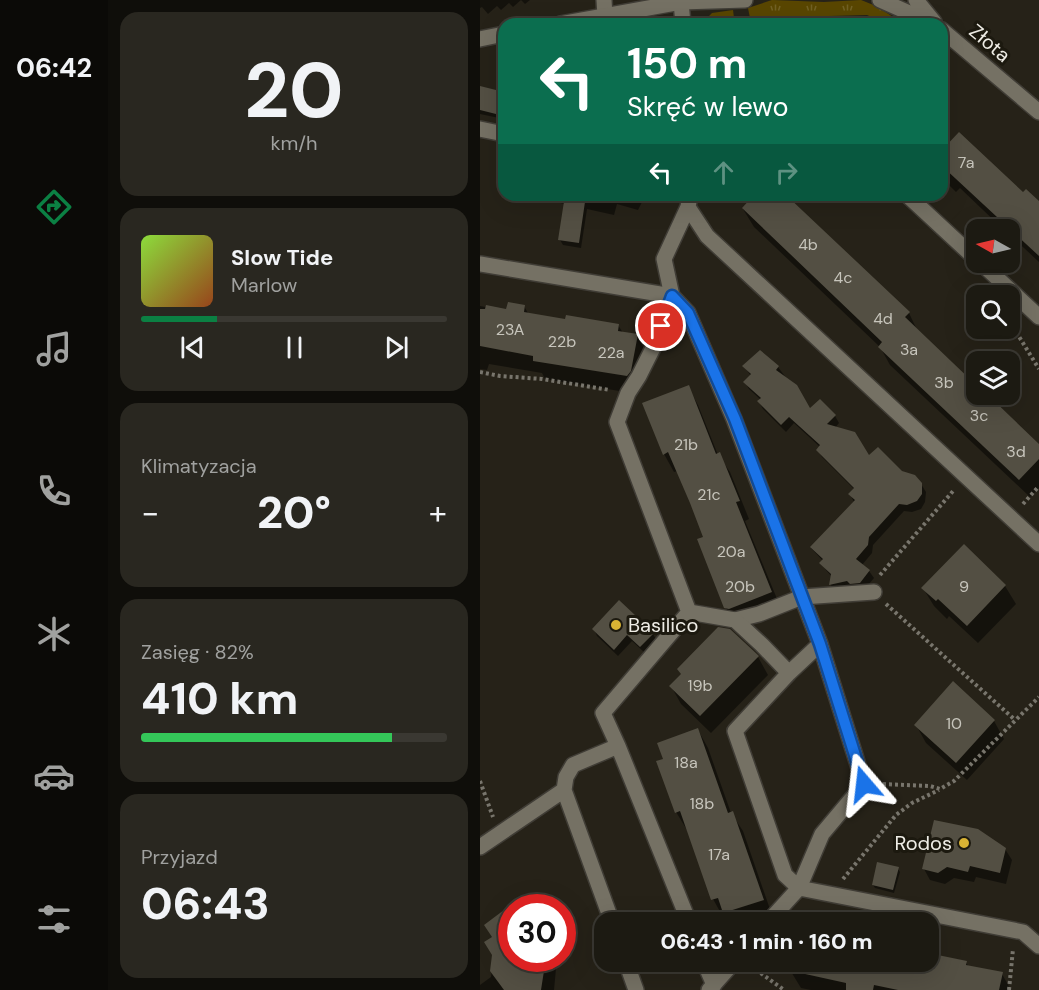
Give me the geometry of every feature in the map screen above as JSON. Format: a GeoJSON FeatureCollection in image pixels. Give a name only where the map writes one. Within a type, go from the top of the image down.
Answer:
{"type":"FeatureCollection","features":[{"type":"Feature","properties":{"kind":"street"},"geometry":{"type":"LineString","coordinates":[[576,18],[604,8],[683,1],[745,0]]}},
{"type":"Feature","properties":{"kind":"street"},"geometry":{"type":"LineString","coordinates":[[880,0],[921,18]]}},
{"type":"Feature","properties":{"kind":"street"},"geometry":{"type":"LineString","coordinates":[[916,0],[930,18]]}},
{"type":"Feature","properties":{"kind":"street"},"geometry":{"type":"LineString","coordinates":[[683,1],[683,18]]}},
{"type":"Feature","properties":{"kind":"street"},"geometry":{"type":"LineString","coordinates":[[480,39],[498,35]]}},
{"type":"Feature","properties":{"kind":"street","name":"Złota"},"geometry":{"type":"LineString","coordinates":[[948,35],[1039,112]]}},
{"type":"Feature","properties":{"kind":"street"},"geometry":{"type":"LineString","coordinates":[[480,129],[498,133]]}},
{"type":"Feature","properties":{"kind":"street"},"geometry":{"type":"LineString","coordinates":[[689,201],[664,259],[672,296],[688,313],[735,419],[820,644],[864,784],[822,834],[799,888],[777,912]]}},
{"type":"Feature","properties":{"kind":"street"},"geometry":{"type":"LineString","coordinates":[[689,201],[707,236],[1039,544]]}},
{"type":"Feature","properties":{"kind":"street"},"geometry":{"type":"LineString","coordinates":[[913,201],[966,250]]}},
{"type":"Feature","properties":{"kind":"street"},"geometry":{"type":"LineString","coordinates":[[480,264],[672,296]]}},
{"type":"Feature","properties":{"kind":"street"},"geometry":{"type":"LineString","coordinates":[[992,273],[1039,317]]}},
{"type":"Feature","properties":{"kind":"street"},"geometry":{"type":"LineString","coordinates":[[672,296],[656,342],[628,393],[617,422],[689,612]]}},
{"type":"Feature","properties":{"kind":"street"},"geometry":{"type":"LineString","coordinates":[[689,612],[735,620],[759,614],[802,597],[874,592]]}},
{"type":"Feature","properties":{"kind":"street"},"geometry":{"type":"LineString","coordinates":[[685,912],[603,713],[689,612]]}},
{"type":"Feature","properties":{"kind":"street"},"geometry":{"type":"LineString","coordinates":[[735,620],[789,673]]}},
{"type":"Feature","properties":{"kind":"street"},"geometry":{"type":"LineString","coordinates":[[820,644],[789,673],[735,731],[785,875],[799,888],[1023,932],[1039,946]]}},
{"type":"Feature","properties":{"kind":"street"},"geometry":{"type":"LineString","coordinates":[[608,912],[564,790],[566,777],[573,765],[618,746]]}},
{"type":"Feature","properties":{"kind":"street"},"geometry":{"type":"LineString","coordinates":[[480,847],[564,790]]}},
{"type":"Feature","properties":{"kind":"street"},"geometry":{"type":"LineString","coordinates":[[630,972],[636,990]]}},
{"type":"Feature","properties":{"kind":"street"},"geometry":{"type":"LineString","coordinates":[[707,972],[711,987]]}},
{"type":"Feature","properties":{"kind":"street"},"geometry":{"type":"LineString","coordinates":[[711,987],[725,972]]}},
{"type":"Feature","properties":{"kind":"path"},"geometry":{"type":"LineString","coordinates":[[1020,338],[1039,369]]}},
{"type":"Feature","properties":{"kind":"path"},"geometry":{"type":"LineString","coordinates":[[480,372],[628,393]]}},
{"type":"Feature","properties":{"kind":"path"},"geometry":{"type":"LineString","coordinates":[[967,476],[872,584],[874,592],[1015,720]]}},
{"type":"Feature","properties":{"kind":"path"},"geometry":{"type":"LineString","coordinates":[[831,894],[896,815],[912,803],[954,781],[1039,697]]}},
{"type":"Feature","properties":{"kind":"path"},"geometry":{"type":"LineString","coordinates":[[480,781],[495,824]]}},
{"type":"Feature","properties":{"kind":"path"},"geometry":{"type":"LineString","coordinates":[[864,784],[930,786],[940,789]]}},
{"type":"Feature","properties":{"kind":"path"},"geometry":{"type":"LineString","coordinates":[[759,972],[784,990]]}},
{"type":"Feature","properties":{"kind":"path"},"geometry":{"type":"LineString","coordinates":[[1009,990],[1011,972]]}},
{"type":"Feature","properties":{"kind":"green space"},"geometry":{"type":"Polygon","coordinates":[[[772,0],[824,2],[861,0],[895,18],[874,18],[867,15],[750,18],[748,8],[772,0]]]}},
{"type":"Feature","properties":{"kind":"green space"},"geometry":{"type":"Polygon","coordinates":[[[733,10],[734,18],[707,18],[712,13],[733,10]]]}},
{"type":"Feature","properties":{"kind":"building"},"geometry":{"type":"Polygon","coordinates":[[[480,86],[498,90],[498,114],[480,110],[480,86]]]}},
{"type":"Feature","properties":{"kind":"building"},"geometry":{"type":"Polygon","coordinates":[[[959,132],[1023,192],[1026,189],[1039,201],[1039,256],[1020,238],[1020,219],[999,219],[948,172],[948,144],[959,132]]]}},
{"type":"Feature","properties":{"kind":"building"},"geometry":{"type":"Polygon","coordinates":[[[564,201],[585,201],[579,243],[558,240],[564,201]]]}},
{"type":"Feature","properties":{"kind":"building"},"geometry":{"type":"Polygon","coordinates":[[[748,201],[792,201],[910,312],[905,317],[966,375],[966,405],[998,405],[1039,444],[1039,459],[1019,480],[878,347],[882,342],[742,208],[748,201]]]}},
{"type":"Feature","properties":{"kind":"building"},"geometry":{"type":"Polygon","coordinates":[[[508,302],[525,305],[524,312],[565,319],[566,315],[619,324],[618,331],[638,334],[631,371],[627,376],[533,361],[533,356],[480,346],[480,309],[485,309],[486,305],[506,309],[508,302]]]}},
{"type":"Feature","properties":{"kind":"building"},"geometry":{"type":"Polygon","coordinates":[[[760,350],[779,366],[776,370],[797,385],[810,408],[820,399],[836,415],[827,424],[855,432],[869,455],[878,447],[902,471],[915,475],[922,483],[922,494],[917,501],[907,505],[899,504],[869,537],[868,545],[856,559],[870,570],[860,583],[850,584],[847,581],[829,585],[831,574],[819,563],[823,559],[810,547],[855,500],[848,494],[854,488],[816,450],[820,445],[789,417],[781,425],[757,401],[761,398],[743,382],[751,374],[742,366],[760,350]]]}},
{"type":"Feature","properties":{"kind":"building"},"geometry":{"type":"Polygon","coordinates":[[[689,385],[716,454],[720,452],[740,501],[736,502],[772,592],[729,609],[724,608],[697,539],[703,537],[690,503],[668,452],[663,455],[642,403],[689,385]]]}},
{"type":"Feature","properties":{"kind":"building"},"geometry":{"type":"Polygon","coordinates":[[[964,544],[1006,585],[967,626],[938,599],[936,601],[921,588],[964,544]]]}},
{"type":"Feature","properties":{"kind":"building","name":"Basilico"},"geometry":{"type":"Polygon","coordinates":[[[619,600],[654,633],[640,647],[627,635],[614,650],[592,629],[619,600]]]}},
{"type":"Feature","properties":{"kind":"building"},"geometry":{"type":"Polygon","coordinates":[[[718,627],[730,629],[759,656],[700,716],[669,686],[681,674],[677,669],[718,627]]]}},
{"type":"Feature","properties":{"kind":"building"},"geometry":{"type":"Polygon","coordinates":[[[953,681],[995,720],[956,763],[914,725],[953,681]]]}},
{"type":"Feature","properties":{"kind":"building"},"geometry":{"type":"Polygon","coordinates":[[[698,728],[728,813],[733,811],[764,900],[723,912],[718,898],[711,900],[680,811],[675,813],[656,761],[663,759],[657,743],[698,728]]]}},
{"type":"Feature","properties":{"kind":"building","name":"Rodos"},"geometry":{"type":"Polygon","coordinates":[[[934,820],[978,829],[1006,848],[1000,873],[970,866],[968,872],[947,867],[938,873],[922,869],[934,820]]]}},
{"type":"Feature","properties":{"kind":"building"},"geometry":{"type":"Polygon","coordinates":[[[877,862],[899,867],[893,890],[872,885],[877,862]]]}},
{"type":"Feature","properties":{"kind":"building"},"geometry":{"type":"Polygon","coordinates":[[[498,914],[498,972],[544,972],[541,990],[504,990],[490,971],[492,955],[484,942],[492,937],[484,925],[498,914]]]}},
{"type":"Feature","properties":{"kind":"building"},"geometry":{"type":"Polygon","coordinates":[[[939,955],[967,961],[966,965],[1003,972],[999,990],[898,990],[874,985],[873,990],[846,990],[846,983],[796,972],[939,972],[939,955]]]}},
{"type":"Feature","properties":{"kind":"place","name":"Basilico"},"geometry":{"type":"Point","coordinates":[616,625]}},
{"type":"Feature","properties":{"kind":"place","name":"Rodos"},"geometry":{"type":"Point","coordinates":[964,843]}},
{"type":"Feature","properties":{"kind":"route"},"geometry":{"type":"LineString","coordinates":[[661,326],[672,296],[688,313],[735,419],[820,644],[864,784]]}}]}
